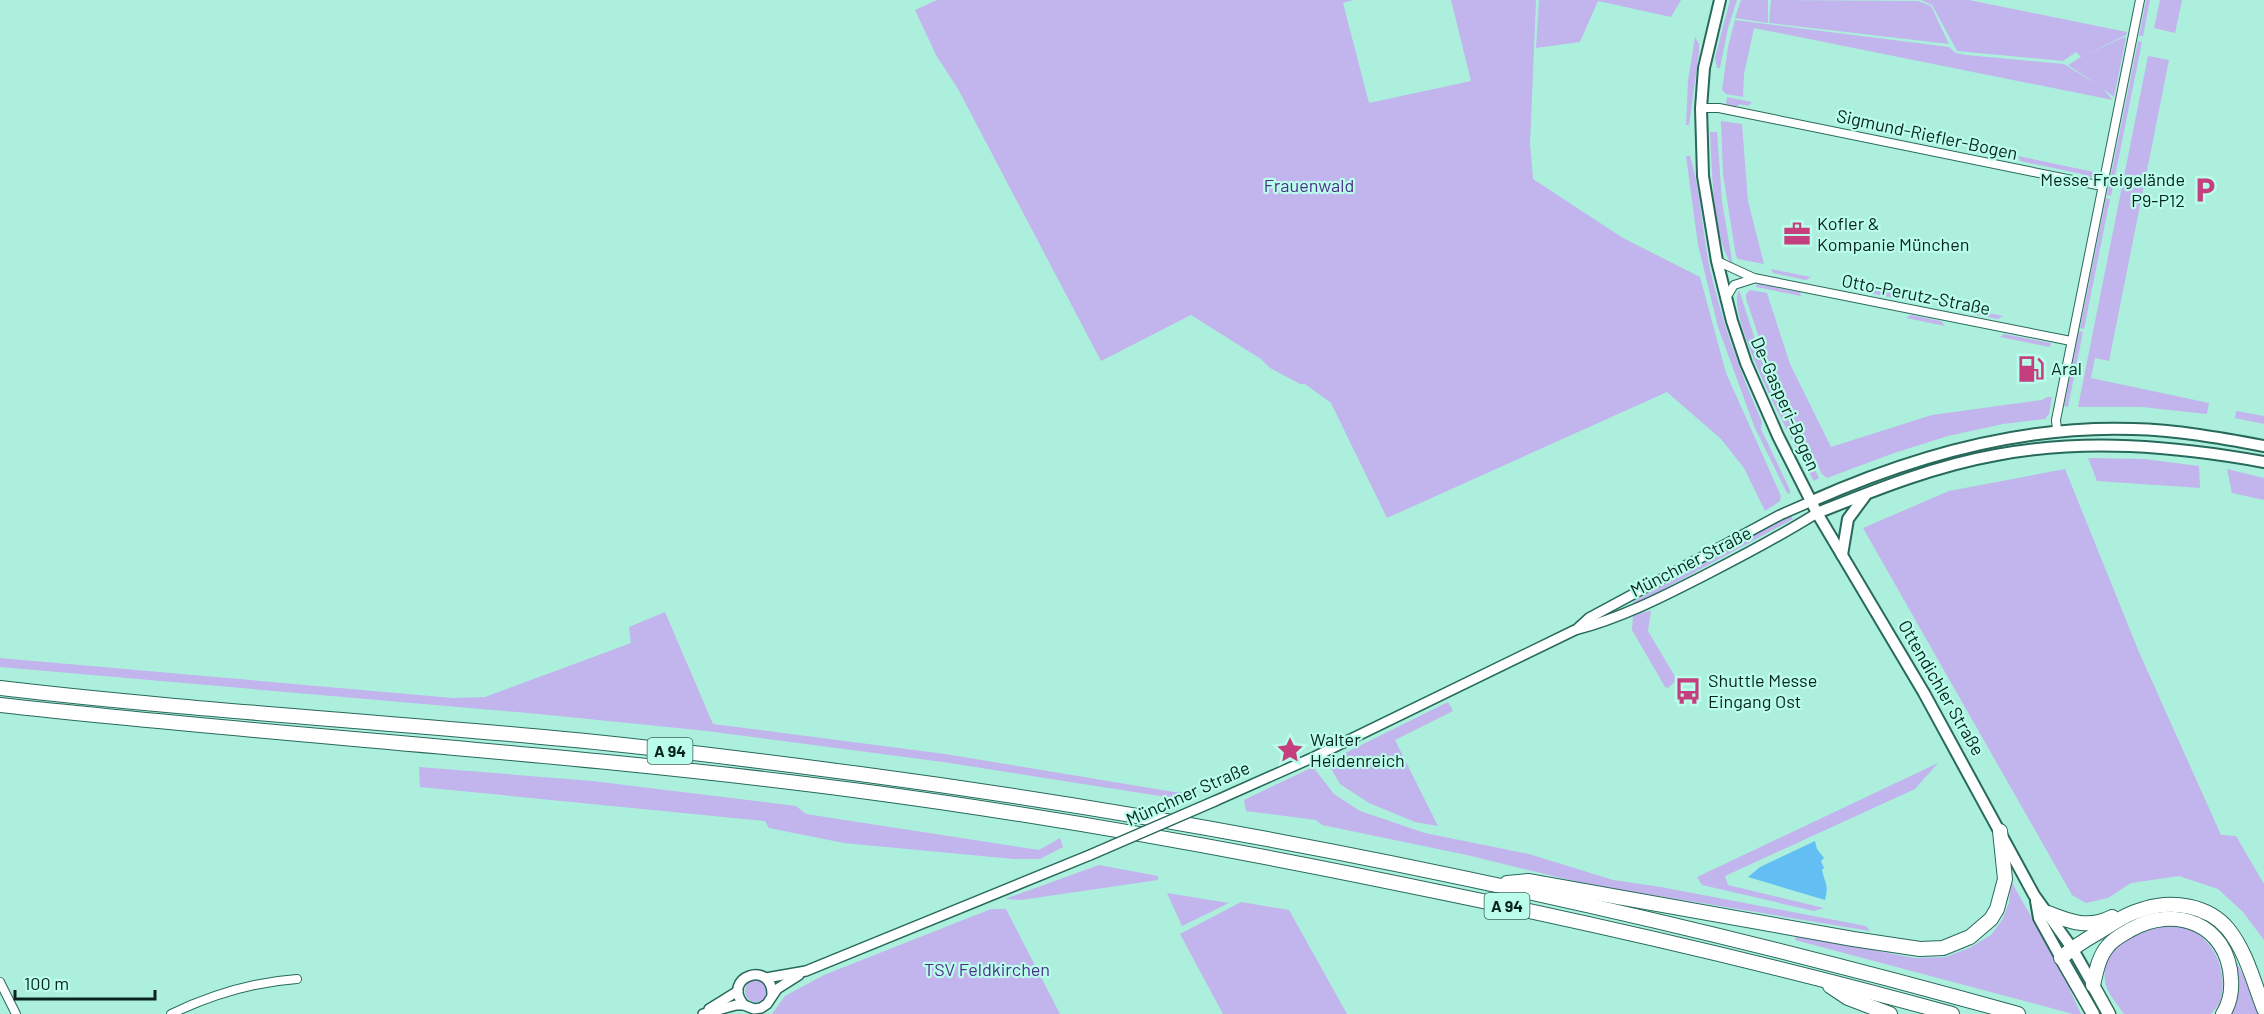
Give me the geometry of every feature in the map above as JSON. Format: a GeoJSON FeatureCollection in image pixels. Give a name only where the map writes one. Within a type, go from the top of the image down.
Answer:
{"type":"FeatureCollection","features":[{"type":"Feature","properties":{"kind":"highway","name":"A 94"},"geometry":{"type":"LineString","coordinates":[[0,688],[568,740],[862,774],[1038,800],[1209,828],[1493,884],[1678,925],[2018,1014]]}},
{"type":"Feature","properties":{"kind":"highway","name":"A 94"},"geometry":{"type":"LineString","coordinates":[[0,705],[714,773],[959,806],[1192,843],[1317,866],[1590,924],[1821,979],[1952,1014]]}},
{"type":"Feature","properties":{"kind":"highway"},"geometry":{"type":"LineString","coordinates":[[1493,884],[1528,881],[1853,939],[1920,949],[1942,948],[1970,937],[1991,919],[1997,909],[2005,879],[2000,831]]}},
{"type":"Feature","properties":{"kind":"highway"},"geometry":{"type":"LineString","coordinates":[[2061,958],[2072,948],[2133,913],[2156,905],[2181,905],[2208,913],[2228,930],[2243,957],[2264,1009]]}},
{"type":"Feature","properties":{"kind":"highway"},"geometry":{"type":"LineString","coordinates":[[2048,913],[2078,924],[2090,924],[2103,922],[2122,911],[2133,913]]}},
{"type":"Feature","properties":{"kind":"highway"},"geometry":{"type":"LineString","coordinates":[[2093,985],[2098,965],[2108,946],[2141,924],[2173,917],[2203,927],[2215,937],[2224,951],[2231,968],[2232,988],[2228,1006],[2223,1014]]}},
{"type":"Feature","properties":{"kind":"highway"},"geometry":{"type":"LineString","coordinates":[[1821,979],[1848,998],[1890,1014]]}},
{"type":"Feature","properties":{"kind":"main road","name":"De-Gasperi-Bogen"},"geometry":{"type":"LineString","coordinates":[[1720,0],[1708,43],[1701,108],[1704,176],[1717,261],[1736,332],[1757,390],[1812,501]]}},
{"type":"Feature","properties":{"kind":"main road"},"geometry":{"type":"LineString","coordinates":[[1812,501],[1883,472],[1936,454],[1993,440],[2057,430],[2135,429],[2217,437],[2264,446]]}},
{"type":"Feature","properties":{"kind":"main road"},"geometry":{"type":"LineString","coordinates":[[1817,513],[1940,468],[1995,455],[2063,446],[2133,445],[2214,453],[2264,462]]}},
{"type":"Feature","properties":{"kind":"main road"},"geometry":{"type":"LineString","coordinates":[[1842,555],[1848,519],[1866,494]]}},
{"type":"Feature","properties":{"kind":"main road","name":"Ottendichler Straße"},"geometry":{"type":"LineString","coordinates":[[1812,501],[1923,693],[2034,895],[2072,948],[2109,1014]]}},
{"type":"Feature","properties":{"kind":"main road","name":"Ottendichler Straße"},"geometry":{"type":"LineString","coordinates":[[2034,895],[2039,918],[2093,1014]]}},
{"type":"Feature","properties":{"kind":"street"},"geometry":{"type":"LineString","coordinates":[[2057,430],[2055,420],[2140,0]]}},
{"type":"Feature","properties":{"kind":"street","name":"Sigmund-Riefler-Bogen"},"geometry":{"type":"LineString","coordinates":[[1701,108],[1719,108],[2102,186]]}},
{"type":"Feature","properties":{"kind":"street","name":"Otto-Perutz-Straße"},"geometry":{"type":"LineString","coordinates":[[1717,261],[1754,278],[2071,341]]}},
{"type":"Feature","properties":{"kind":"street"},"geometry":{"type":"LineString","coordinates":[[1726,298],[1734,285],[1754,278]]}},
{"type":"Feature","properties":{"kind":"street","name":"Münchner Straße"},"geometry":{"type":"LineString","coordinates":[[1575,630],[1590,618],[1780,515],[1812,501]]}},
{"type":"Feature","properties":{"kind":"street","name":"Münchner Straße"},"geometry":{"type":"LineString","coordinates":[[702,1014],[738,992],[741,981],[748,976],[755,974],[766,978],[806,970],[1090,855],[1314,757],[1575,630],[1594,625],[1657,600],[1770,541],[1817,513]]}},
{"type":"Feature","properties":{"kind":"street","name":"Münchner Straße"},"geometry":{"type":"LineString","coordinates":[[702,1014],[736,1005],[744,1005],[758,1012],[767,1004],[777,989],[806,970]]}},
{"type":"Feature","properties":{"kind":"street"},"geometry":{"type":"LineString","coordinates":[[766,978],[771,986],[772,995]]}},
{"type":"Feature","properties":{"kind":"street"},"geometry":{"type":"LineString","coordinates":[[171,1014],[218,994],[277,980],[297,979]]}},
{"type":"Feature","properties":{"kind":"street"},"geometry":{"type":"LineString","coordinates":[[0,982],[16,1014]]}},
{"type":"Feature","properties":{"kind":"street"},"geometry":{"type":"LineString","coordinates":[[738,992],[744,1005]]}},
{"type":"Feature","properties":{"kind":"green space","name":"Frauenwald"},"geometry":{"type":"Polygon","coordinates":[[[937,0],[1353,0],[1343,3],[1369,103],[1471,81],[1451,0],[1536,0],[1530,144],[1533,179],[1623,238],[1700,277],[1726,373],[1781,496],[1780,501],[1765,511],[1744,468],[1721,439],[1667,392],[1387,518],[1331,403],[1305,384],[1300,384],[1270,368],[1261,359],[1191,315],[1101,361],[958,89],[936,55],[915,10],[937,0]]]}},
{"type":"Feature","properties":{"kind":"green space"},"geometry":{"type":"Polygon","coordinates":[[[1539,0],[1681,0],[1671,17],[1598,1],[1580,42],[1536,48],[1539,0]]]}},
{"type":"Feature","properties":{"kind":"green space"},"geometry":{"type":"Polygon","coordinates":[[[1730,0],[1737,0],[1728,28],[1720,68],[1717,68],[1715,58],[1730,0]]]}},
{"type":"Feature","properties":{"kind":"green space"},"geometry":{"type":"Polygon","coordinates":[[[1741,0],[1768,0],[1768,23],[1735,18],[1741,0]]]}},
{"type":"Feature","properties":{"kind":"green space"},"geometry":{"type":"Polygon","coordinates":[[[1771,0],[1918,1],[1931,6],[1949,44],[1769,23],[1771,0]]]}},
{"type":"Feature","properties":{"kind":"green space"},"geometry":{"type":"Polygon","coordinates":[[[1921,0],[1969,0],[2127,32],[2126,35],[2081,57],[2076,52],[2063,61],[1957,51],[1932,5],[1921,0]]]}},
{"type":"Feature","properties":{"kind":"green space"},"geometry":{"type":"Polygon","coordinates":[[[2146,0],[2150,0],[2143,36],[2139,36],[2146,0]]]}},
{"type":"Feature","properties":{"kind":"green space"},"geometry":{"type":"Polygon","coordinates":[[[2160,0],[2182,0],[2175,33],[2154,28],[2160,0]]]}},
{"type":"Feature","properties":{"kind":"green space"},"geometry":{"type":"Polygon","coordinates":[[[1735,20],[1949,47],[1956,53],[1966,55],[2064,64],[2101,87],[2068,65],[2126,38],[2114,97],[2102,88],[2113,100],[1754,28],[1744,74],[1743,97],[1726,94],[1722,90],[1728,47],[1735,20]]]}},
{"type":"Feature","properties":{"kind":"green space"},"geometry":{"type":"Polygon","coordinates":[[[1695,37],[1699,44],[1699,52],[1689,125],[1686,125],[1688,81],[1695,37]]]}},
{"type":"Feature","properties":{"kind":"green space"},"geometry":{"type":"Polygon","coordinates":[[[2138,41],[2142,42],[2111,196],[2107,195],[2138,41]]]}},
{"type":"Feature","properties":{"kind":"green space"},"geometry":{"type":"Polygon","coordinates":[[[2148,56],[2169,60],[2109,361],[2095,358],[2091,378],[2209,403],[2207,414],[2142,407],[2078,407],[2148,56]]]}},
{"type":"Feature","properties":{"kind":"green space"},"geometry":{"type":"Polygon","coordinates":[[[1727,97],[1752,102],[1748,106],[1726,105],[1727,97]]]}},
{"type":"Feature","properties":{"kind":"green space"},"geometry":{"type":"Polygon","coordinates":[[[1838,120],[1894,131],[1891,135],[1840,124],[1838,120]]]}},
{"type":"Feature","properties":{"kind":"green space"},"geometry":{"type":"Polygon","coordinates":[[[1721,121],[1742,124],[1748,201],[1764,264],[1738,259],[1736,256],[1723,174],[1721,121]]]}},
{"type":"Feature","properties":{"kind":"green space"},"geometry":{"type":"Polygon","coordinates":[[[1710,132],[1717,132],[1722,201],[1733,266],[1726,254],[1717,221],[1710,132]]]}},
{"type":"Feature","properties":{"kind":"green space"},"geometry":{"type":"Polygon","coordinates":[[[1970,147],[2007,154],[2004,158],[1971,151],[1970,147]]]}},
{"type":"Feature","properties":{"kind":"green space"},"geometry":{"type":"Polygon","coordinates":[[[1686,156],[1690,156],[1694,170],[1710,269],[1726,328],[1762,422],[1761,429],[1790,494],[1787,493],[1754,426],[1718,327],[1698,245],[1686,156]]]}},
{"type":"Feature","properties":{"kind":"green space"},"geometry":{"type":"Polygon","coordinates":[[[2018,156],[2094,172],[2093,177],[2084,178],[2082,174],[2020,161],[2018,156]]]}},
{"type":"Feature","properties":{"kind":"green space"},"geometry":{"type":"Polygon","coordinates":[[[2106,198],[2110,199],[2084,329],[2080,328],[2106,198]]]}},
{"type":"Feature","properties":{"kind":"green space"},"geometry":{"type":"Polygon","coordinates":[[[1771,269],[1811,277],[1806,280],[1773,273],[1771,269]]]}},
{"type":"Feature","properties":{"kind":"green space"},"geometry":{"type":"Polygon","coordinates":[[[1757,284],[1800,292],[1801,296],[1756,287],[1757,284]]]}},
{"type":"Feature","properties":{"kind":"green space"},"geometry":{"type":"Polygon","coordinates":[[[1856,286],[1910,297],[1905,300],[1859,291],[1856,286]]]}},
{"type":"Feature","properties":{"kind":"green space"},"geometry":{"type":"Polygon","coordinates":[[[1739,290],[1763,364],[1819,478],[1814,481],[1779,415],[1752,354],[1742,327],[1737,304],[1739,290]]]}},
{"type":"Feature","properties":{"kind":"green space"},"geometry":{"type":"Polygon","coordinates":[[[1750,290],[1767,293],[1790,364],[1831,447],[1932,415],[2052,397],[2049,414],[2045,419],[2003,424],[1948,436],[1827,478],[1822,474],[1771,373],[1746,299],[1746,294],[1750,290]]]}},
{"type":"Feature","properties":{"kind":"green space"},"geometry":{"type":"Polygon","coordinates":[[[1959,307],[2003,316],[1998,319],[1962,312],[1959,307]]]}},
{"type":"Feature","properties":{"kind":"green space"},"geometry":{"type":"Polygon","coordinates":[[[1911,315],[1941,321],[1945,326],[1906,318],[1911,315]]]}},
{"type":"Feature","properties":{"kind":"green space"},"geometry":{"type":"Polygon","coordinates":[[[2079,331],[2083,332],[2068,407],[2064,406],[2079,331]]]}},
{"type":"Feature","properties":{"kind":"green space"},"geometry":{"type":"Polygon","coordinates":[[[2004,334],[2051,343],[2050,347],[2000,337],[2004,334]]]}},
{"type":"Feature","properties":{"kind":"green space"},"geometry":{"type":"Polygon","coordinates":[[[2236,411],[2264,416],[2264,424],[2235,418],[2236,411]]]}},
{"type":"Feature","properties":{"kind":"green space"},"geometry":{"type":"Polygon","coordinates":[[[2088,458],[2144,459],[2199,466],[2200,488],[2097,481],[2088,458]]]}},
{"type":"Feature","properties":{"kind":"green space"},"geometry":{"type":"Polygon","coordinates":[[[2065,469],[2139,652],[2221,835],[2236,836],[2264,884],[2264,940],[2243,912],[2218,889],[2179,876],[2131,883],[2108,898],[2086,903],[2072,895],[1863,528],[1949,491],[2065,469]]]}},
{"type":"Feature","properties":{"kind":"green space"},"geometry":{"type":"Polygon","coordinates":[[[2227,469],[2264,478],[2264,500],[2232,493],[2227,469]]]}},
{"type":"Feature","properties":{"kind":"green space"},"geometry":{"type":"Polygon","coordinates":[[[1791,515],[1793,519],[1638,603],[1633,602],[1791,515]]]}},
{"type":"Feature","properties":{"kind":"green space"},"geometry":{"type":"Polygon","coordinates":[[[1651,611],[1648,631],[1677,680],[1668,688],[1665,687],[1632,630],[1633,615],[1651,611]]]}},
{"type":"Feature","properties":{"kind":"green space"},"geometry":{"type":"Polygon","coordinates":[[[665,612],[713,724],[945,754],[1174,792],[1191,792],[1193,796],[1179,799],[943,762],[707,731],[0,667],[0,658],[453,698],[485,697],[631,643],[629,627],[665,612]]]}},
{"type":"Feature","properties":{"kind":"green space"},"geometry":{"type":"Polygon","coordinates":[[[1448,702],[1453,711],[1395,740],[1438,826],[1415,822],[1369,803],[1340,784],[1327,762],[1448,702]]]}},
{"type":"Feature","properties":{"kind":"green space"},"geometry":{"type":"Polygon","coordinates":[[[1938,763],[1915,789],[1725,876],[1728,885],[1824,908],[1814,911],[1702,885],[1697,877],[1938,763]]]}},
{"type":"Feature","properties":{"kind":"green space"},"geometry":{"type":"Polygon","coordinates":[[[419,767],[592,781],[796,806],[806,814],[1039,850],[1060,838],[1063,847],[1040,859],[1014,859],[844,843],[769,828],[765,821],[420,787],[419,767]]]}},
{"type":"Feature","properties":{"kind":"green space"},"geometry":{"type":"Polygon","coordinates":[[[1313,767],[1334,794],[1360,811],[1425,833],[1529,854],[1613,880],[1866,926],[1870,931],[1586,884],[1467,855],[1322,825],[1316,820],[1246,811],[1244,800],[1313,767]]]}},
{"type":"Feature","properties":{"kind":"green space"},"geometry":{"type":"Polygon","coordinates":[[[1099,865],[1158,876],[1158,880],[1021,900],[1005,899],[1099,865]]]}},
{"type":"Feature","properties":{"kind":"green space"},"geometry":{"type":"Polygon","coordinates":[[[2011,881],[2072,989],[2070,990],[2081,1014],[2073,1014],[1795,940],[1796,935],[1914,958],[1946,957],[1971,947],[1991,935],[2002,920],[2009,903],[2011,881]]]}},
{"type":"Feature","properties":{"kind":"green space"},"geometry":{"type":"Polygon","coordinates":[[[1167,893],[1229,903],[1182,926],[1167,893]]]}},
{"type":"Feature","properties":{"kind":"green space"},"geometry":{"type":"Polygon","coordinates":[[[1241,902],[1289,910],[1347,1014],[1223,1014],[1180,934],[1241,902]]]}},
{"type":"Feature","properties":{"kind":"green space","name":"TSV Feldkirchen"},"geometry":{"type":"Polygon","coordinates":[[[991,909],[1006,909],[1060,1014],[772,1014],[785,996],[824,975],[991,909]]]}},
{"type":"Feature","properties":{"kind":"green space"},"geometry":{"type":"Polygon","coordinates":[[[2163,925],[2191,930],[2203,938],[2214,953],[2221,971],[2223,990],[2220,1003],[2211,1014],[2124,1014],[2110,994],[2105,981],[2105,969],[2108,958],[2114,950],[2131,937],[2163,925]]]}},
{"type":"Feature","properties":{"kind":"green space"},"geometry":{"type":"Polygon","coordinates":[[[2237,963],[2262,1014],[2231,1014],[2237,996],[2237,963]]]}},
{"type":"Feature","properties":{"kind":"green space"},"geometry":{"type":"Polygon","coordinates":[[[756,980],[764,983],[767,991],[764,999],[756,1002],[748,999],[745,991],[748,983],[756,980]]]}},
{"type":"Feature","properties":{"kind":"water"},"geometry":{"type":"Polygon","coordinates":[[[1815,841],[1817,849],[1824,858],[1821,861],[1827,887],[1825,900],[1748,877],[1760,867],[1815,841]]]}},
{"type":"Feature","properties":{"kind":"place","name":"Messe Freigelände P9-P12"},"geometry":{"type":"Point","coordinates":[2205,190]}},
{"type":"Feature","properties":{"kind":"place","name":"Kofler & Kompanie München"},"geometry":{"type":"Point","coordinates":[1797,234]}},
{"type":"Feature","properties":{"kind":"place","name":"Aral"},"geometry":{"type":"Point","coordinates":[2031,369]}},
{"type":"Feature","properties":{"kind":"place","name":"Shuttle Messe Eingang Ost"},"geometry":{"type":"Point","coordinates":[1688,691]}},
{"type":"Feature","properties":{"kind":"place","name":"Walter Heidenreich"},"geometry":{"type":"Point","coordinates":[1290,750]}}]}
